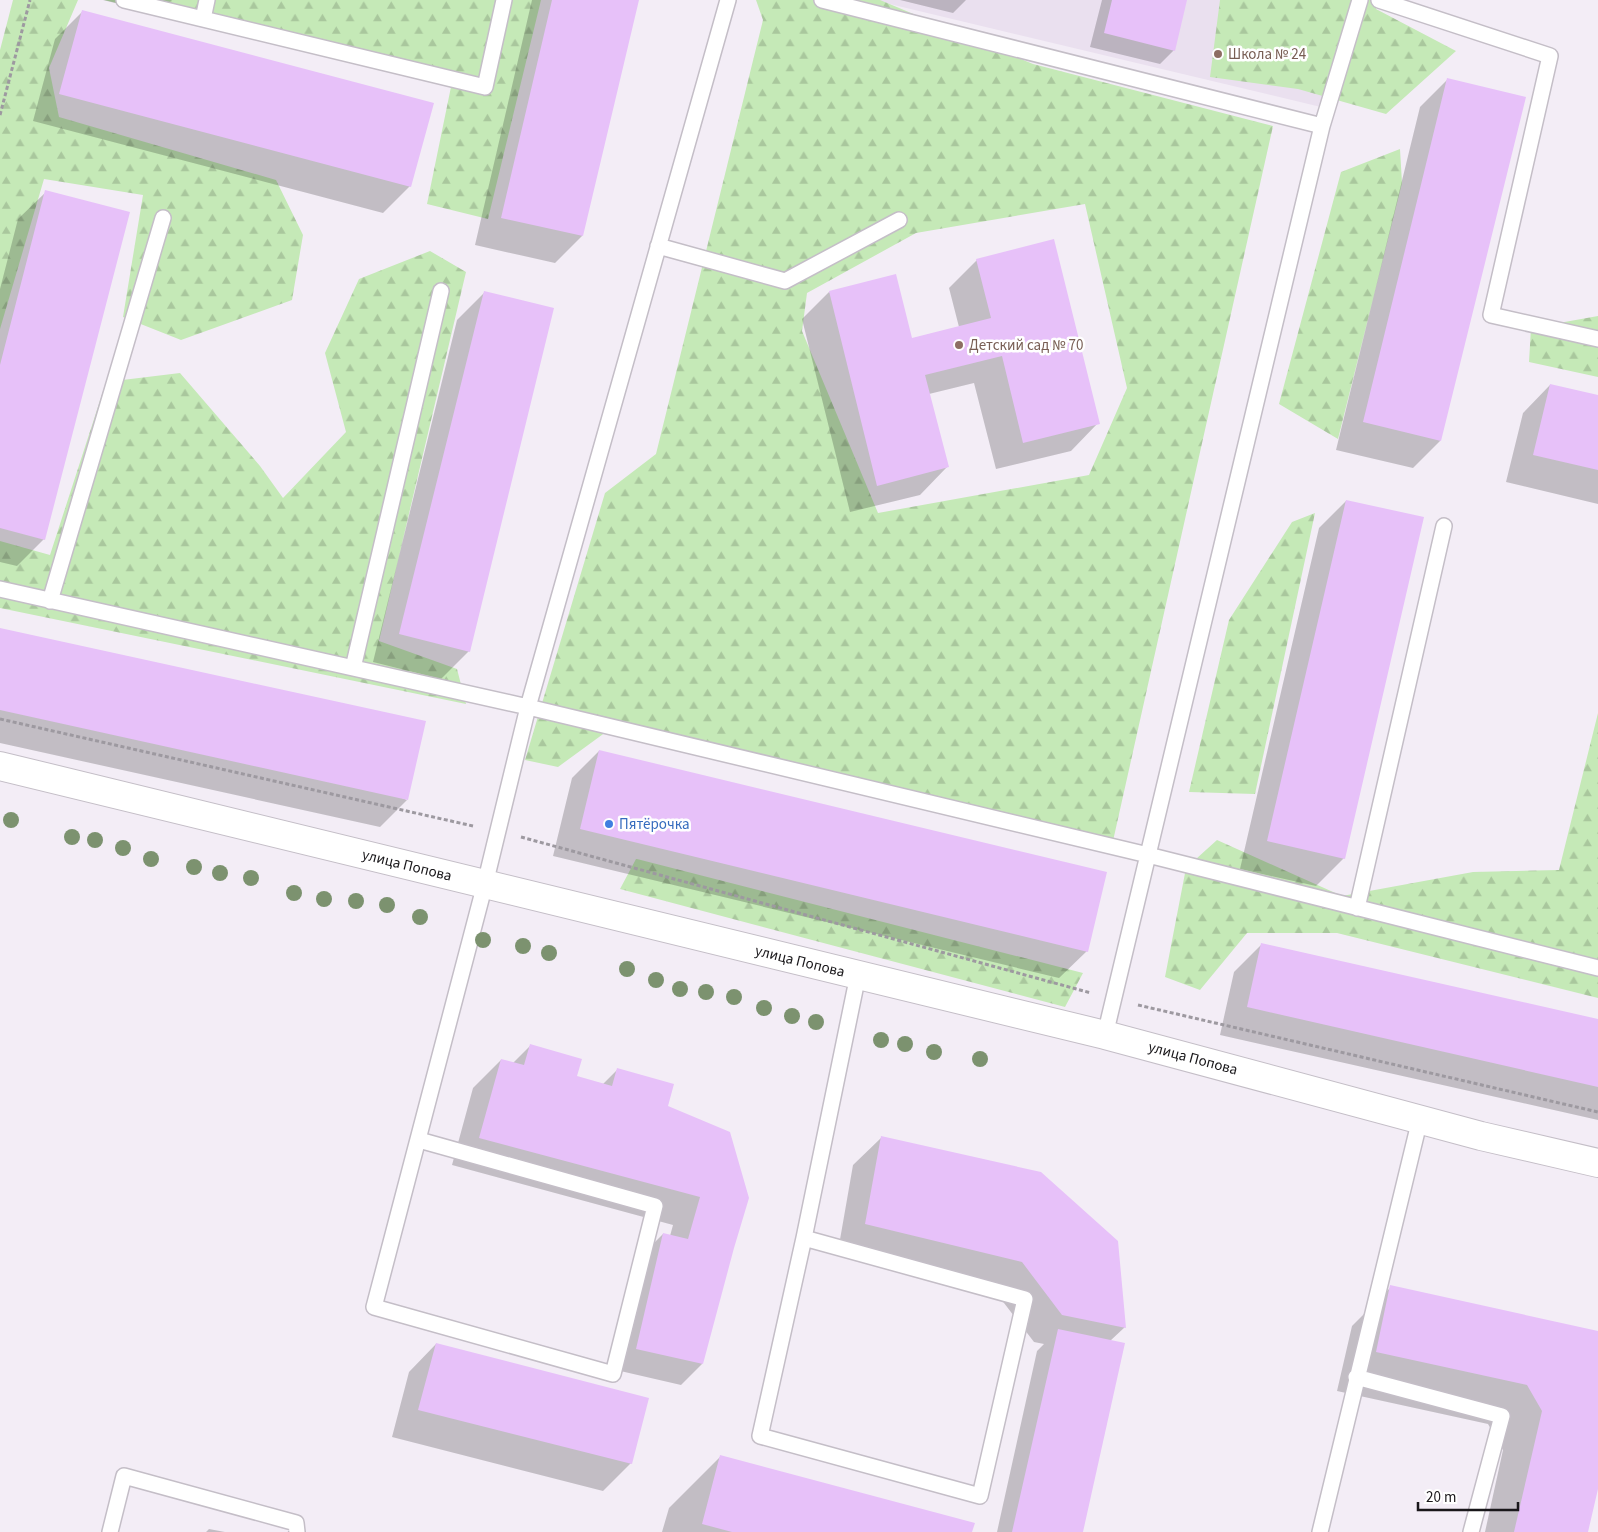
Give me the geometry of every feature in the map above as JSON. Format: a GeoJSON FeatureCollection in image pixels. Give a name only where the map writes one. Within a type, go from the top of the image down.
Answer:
{"type":"FeatureCollection","features":[{"type":"Feature","properties":{"kind":"street","name":"улица Попова"},"geometry":{"type":"LineString","coordinates":[[0,766],[1105,1035],[1481,1136],[1598,1163]]}},
{"type":"Feature","properties":{"kind":"lane"},"geometry":{"type":"LineString","coordinates":[[124,0],[486,87],[504,0]]}},
{"type":"Feature","properties":{"kind":"lane"},"geometry":{"type":"LineString","coordinates":[[203,19],[207,0]]}},
{"type":"Feature","properties":{"kind":"lane"},"geometry":{"type":"LineString","coordinates":[[419,1140],[655,1206],[613,1374],[374,1307],[485,884],[528,707],[728,0]]}},
{"type":"Feature","properties":{"kind":"lane"},"geometry":{"type":"LineString","coordinates":[[822,0],[1322,126]]}},
{"type":"Feature","properties":{"kind":"lane"},"geometry":{"type":"LineString","coordinates":[[1105,1035],[1322,126],[1360,0]]}},
{"type":"Feature","properties":{"kind":"lane"},"geometry":{"type":"LineString","coordinates":[[1379,0],[1550,56],[1491,315],[1598,340]]}},
{"type":"Feature","properties":{"kind":"lane"},"geometry":{"type":"LineString","coordinates":[[50,601],[163,218]]}},
{"type":"Feature","properties":{"kind":"lane"},"geometry":{"type":"LineString","coordinates":[[658,246],[786,281],[899,220]]}},
{"type":"Feature","properties":{"kind":"lane"},"geometry":{"type":"LineString","coordinates":[[353,668],[441,291]]}},
{"type":"Feature","properties":{"kind":"lane"},"geometry":{"type":"LineString","coordinates":[[1357,908],[1444,526]]}},
{"type":"Feature","properties":{"kind":"lane"},"geometry":{"type":"LineString","coordinates":[[0,590],[528,707],[1148,855],[1598,968]]}},
{"type":"Feature","properties":{"kind":"lane"},"geometry":{"type":"LineString","coordinates":[[804,1238],[1025,1298],[980,1496],[760,1436],[804,1238],[858,975]]}},
{"type":"Feature","properties":{"kind":"lane"},"geometry":{"type":"LineString","coordinates":[[1320,1532],[1420,1119]]}},
{"type":"Feature","properties":{"kind":"lane"},"geometry":{"type":"LineString","coordinates":[[1356,1377],[1502,1416],[1471,1532]]}},
{"type":"Feature","properties":{"kind":"lane"},"geometry":{"type":"LineString","coordinates":[[110,1532],[124,1476],[296,1523],[297,1532]]}},
{"type":"Feature","properties":{"kind":"path"},"geometry":{"type":"LineString","coordinates":[[0,115],[30,0]]}},
{"type":"Feature","properties":{"kind":"path"},"geometry":{"type":"LineString","coordinates":[[0,718],[498,831],[1113,999],[1598,1112]]}},
{"type":"Feature","properties":{"kind":"shaded area","name":"Школа № 24"},"geometry":{"type":"Polygon","coordinates":[[[873,0],[1351,0],[1325,108],[873,0]]]}},
{"type":"Feature","properties":{"kind":"green space"},"geometry":{"type":"Polygon","coordinates":[[[13,0],[78,0],[49,68],[59,117],[276,180],[303,235],[292,300],[181,340],[123,317],[143,195],[44,179],[0,329],[0,50],[13,0]]]}},
{"type":"Feature","properties":{"kind":"green space"},"geometry":{"type":"Polygon","coordinates":[[[104,0],[541,0],[488,219],[427,204],[452,82],[104,0]]]}},
{"type":"Feature","properties":{"kind":"green space"},"geometry":{"type":"Polygon","coordinates":[[[756,0],[880,0],[1033,64],[1273,126],[1113,841],[621,721],[558,767],[525,760],[605,493],[656,454],[763,20],[756,0]],[[1085,204],[916,233],[807,293],[802,331],[878,513],[1089,475],[1127,388],[1085,204]]]}},
{"type":"Feature","properties":{"kind":"green space"},"geometry":{"type":"Polygon","coordinates":[[[1220,0],[1377,0],[1376,9],[1456,51],[1386,114],[1298,89],[1210,77],[1220,0]]]}},
{"type":"Feature","properties":{"kind":"green space"},"geometry":{"type":"Polygon","coordinates":[[[1400,149],[1402,183],[1338,439],[1279,404],[1341,172],[1400,149]]]}},
{"type":"Feature","properties":{"kind":"green space"},"geometry":{"type":"Polygon","coordinates":[[[430,251],[466,272],[379,641],[457,669],[466,704],[0,608],[0,541],[50,555],[106,382],[180,373],[260,466],[283,498],[346,432],[325,353],[359,279],[430,251]]]}},
{"type":"Feature","properties":{"kind":"green space"},"geometry":{"type":"Polygon","coordinates":[[[1598,316],[1598,377],[1529,362],[1531,328],[1598,316]]]}},
{"type":"Feature","properties":{"kind":"green space"},"geometry":{"type":"Polygon","coordinates":[[[1315,513],[1255,794],[1189,792],[1229,620],[1292,522],[1315,513]]]}},
{"type":"Feature","properties":{"kind":"green space"},"geometry":{"type":"Polygon","coordinates":[[[1598,713],[1598,998],[1337,933],[1247,933],[1200,990],[1165,977],[1186,868],[1217,840],[1342,896],[1473,872],[1559,870],[1598,713]]]}},
{"type":"Feature","properties":{"kind":"green space"},"geometry":{"type":"Polygon","coordinates":[[[636,859],[1083,973],[1065,1007],[620,889],[636,859]]]}},
{"type":"Feature","properties":{"kind":"building"},"geometry":{"type":"Polygon","coordinates":[[[552,0],[639,0],[583,236],[501,218],[552,0]]]}},
{"type":"Feature","properties":{"kind":"building"},"geometry":{"type":"Polygon","coordinates":[[[1112,0],[1187,0],[1175,51],[1104,33],[1112,0]]]}},
{"type":"Feature","properties":{"kind":"building"},"geometry":{"type":"Polygon","coordinates":[[[82,10],[434,103],[411,187],[59,94],[82,10]]]}},
{"type":"Feature","properties":{"kind":"building"},"geometry":{"type":"Polygon","coordinates":[[[1447,78],[1526,97],[1441,441],[1363,422],[1447,78]]]}},
{"type":"Feature","properties":{"kind":"building"},"geometry":{"type":"Polygon","coordinates":[[[45,190],[130,212],[45,540],[0,528],[0,365],[45,190]]]}},
{"type":"Feature","properties":{"kind":"building"},"geometry":{"type":"Polygon","coordinates":[[[1054,239],[1100,424],[1023,443],[1002,356],[925,375],[949,467],[877,486],[829,291],[896,274],[912,338],[991,318],[976,259],[1054,239]]]}},
{"type":"Feature","properties":{"kind":"building"},"geometry":{"type":"Polygon","coordinates":[[[484,291],[554,308],[470,652],[399,634],[484,291]]]}},
{"type":"Feature","properties":{"kind":"building"},"geometry":{"type":"Polygon","coordinates":[[[1550,384],[1598,395],[1598,470],[1533,455],[1550,384]]]}},
{"type":"Feature","properties":{"kind":"building"},"geometry":{"type":"Polygon","coordinates":[[[1346,500],[1424,517],[1345,859],[1267,841],[1346,500]]]}},
{"type":"Feature","properties":{"kind":"building"},"geometry":{"type":"Polygon","coordinates":[[[0,628],[426,721],[408,800],[0,710],[0,628]]]}},
{"type":"Feature","properties":{"kind":"building"},"geometry":{"type":"Polygon","coordinates":[[[599,750],[1107,872],[1088,952],[580,829],[599,750]]]}},
{"type":"Feature","properties":{"kind":"building"},"geometry":{"type":"Polygon","coordinates":[[[1261,943],[1598,1019],[1598,1087],[1247,1007],[1261,943]]]}},
{"type":"Feature","properties":{"kind":"building"},"geometry":{"type":"Polygon","coordinates":[[[530,1044],[582,1059],[577,1076],[612,1086],[617,1068],[674,1084],[668,1106],[730,1132],[749,1198],[703,1364],[636,1349],[663,1233],[688,1239],[700,1197],[479,1138],[501,1059],[524,1065],[530,1044]]]}},
{"type":"Feature","properties":{"kind":"building"},"geometry":{"type":"Polygon","coordinates":[[[881,1136],[1041,1172],[1118,1241],[1126,1328],[1062,1315],[1022,1262],[865,1224],[881,1136]]]}},
{"type":"Feature","properties":{"kind":"building"},"geometry":{"type":"Polygon","coordinates":[[[1390,1285],[1598,1331],[1598,1489],[1588,1532],[1514,1532],[1542,1411],[1527,1385],[1376,1352],[1390,1285]]]}},
{"type":"Feature","properties":{"kind":"building"},"geometry":{"type":"Polygon","coordinates":[[[1058,1329],[1125,1343],[1083,1532],[1012,1532],[1058,1329]]]}},
{"type":"Feature","properties":{"kind":"building"},"geometry":{"type":"Polygon","coordinates":[[[436,1343],[649,1398],[632,1464],[418,1410],[436,1343]]]}},
{"type":"Feature","properties":{"kind":"building"},"geometry":{"type":"Polygon","coordinates":[[[720,1455],[975,1523],[972,1532],[732,1532],[702,1524],[720,1455]]]}},
{"type":"Feature","properties":{"kind":"place","name":"Школа № 24"},"geometry":{"type":"Point","coordinates":[1218,54]}},
{"type":"Feature","properties":{"kind":"place","name":"Детский сад № 70"},"geometry":{"type":"Point","coordinates":[959,345]}},
{"type":"Feature","properties":{"kind":"place","name":"Пятёрочка"},"geometry":{"type":"Point","coordinates":[609,824]}}]}
